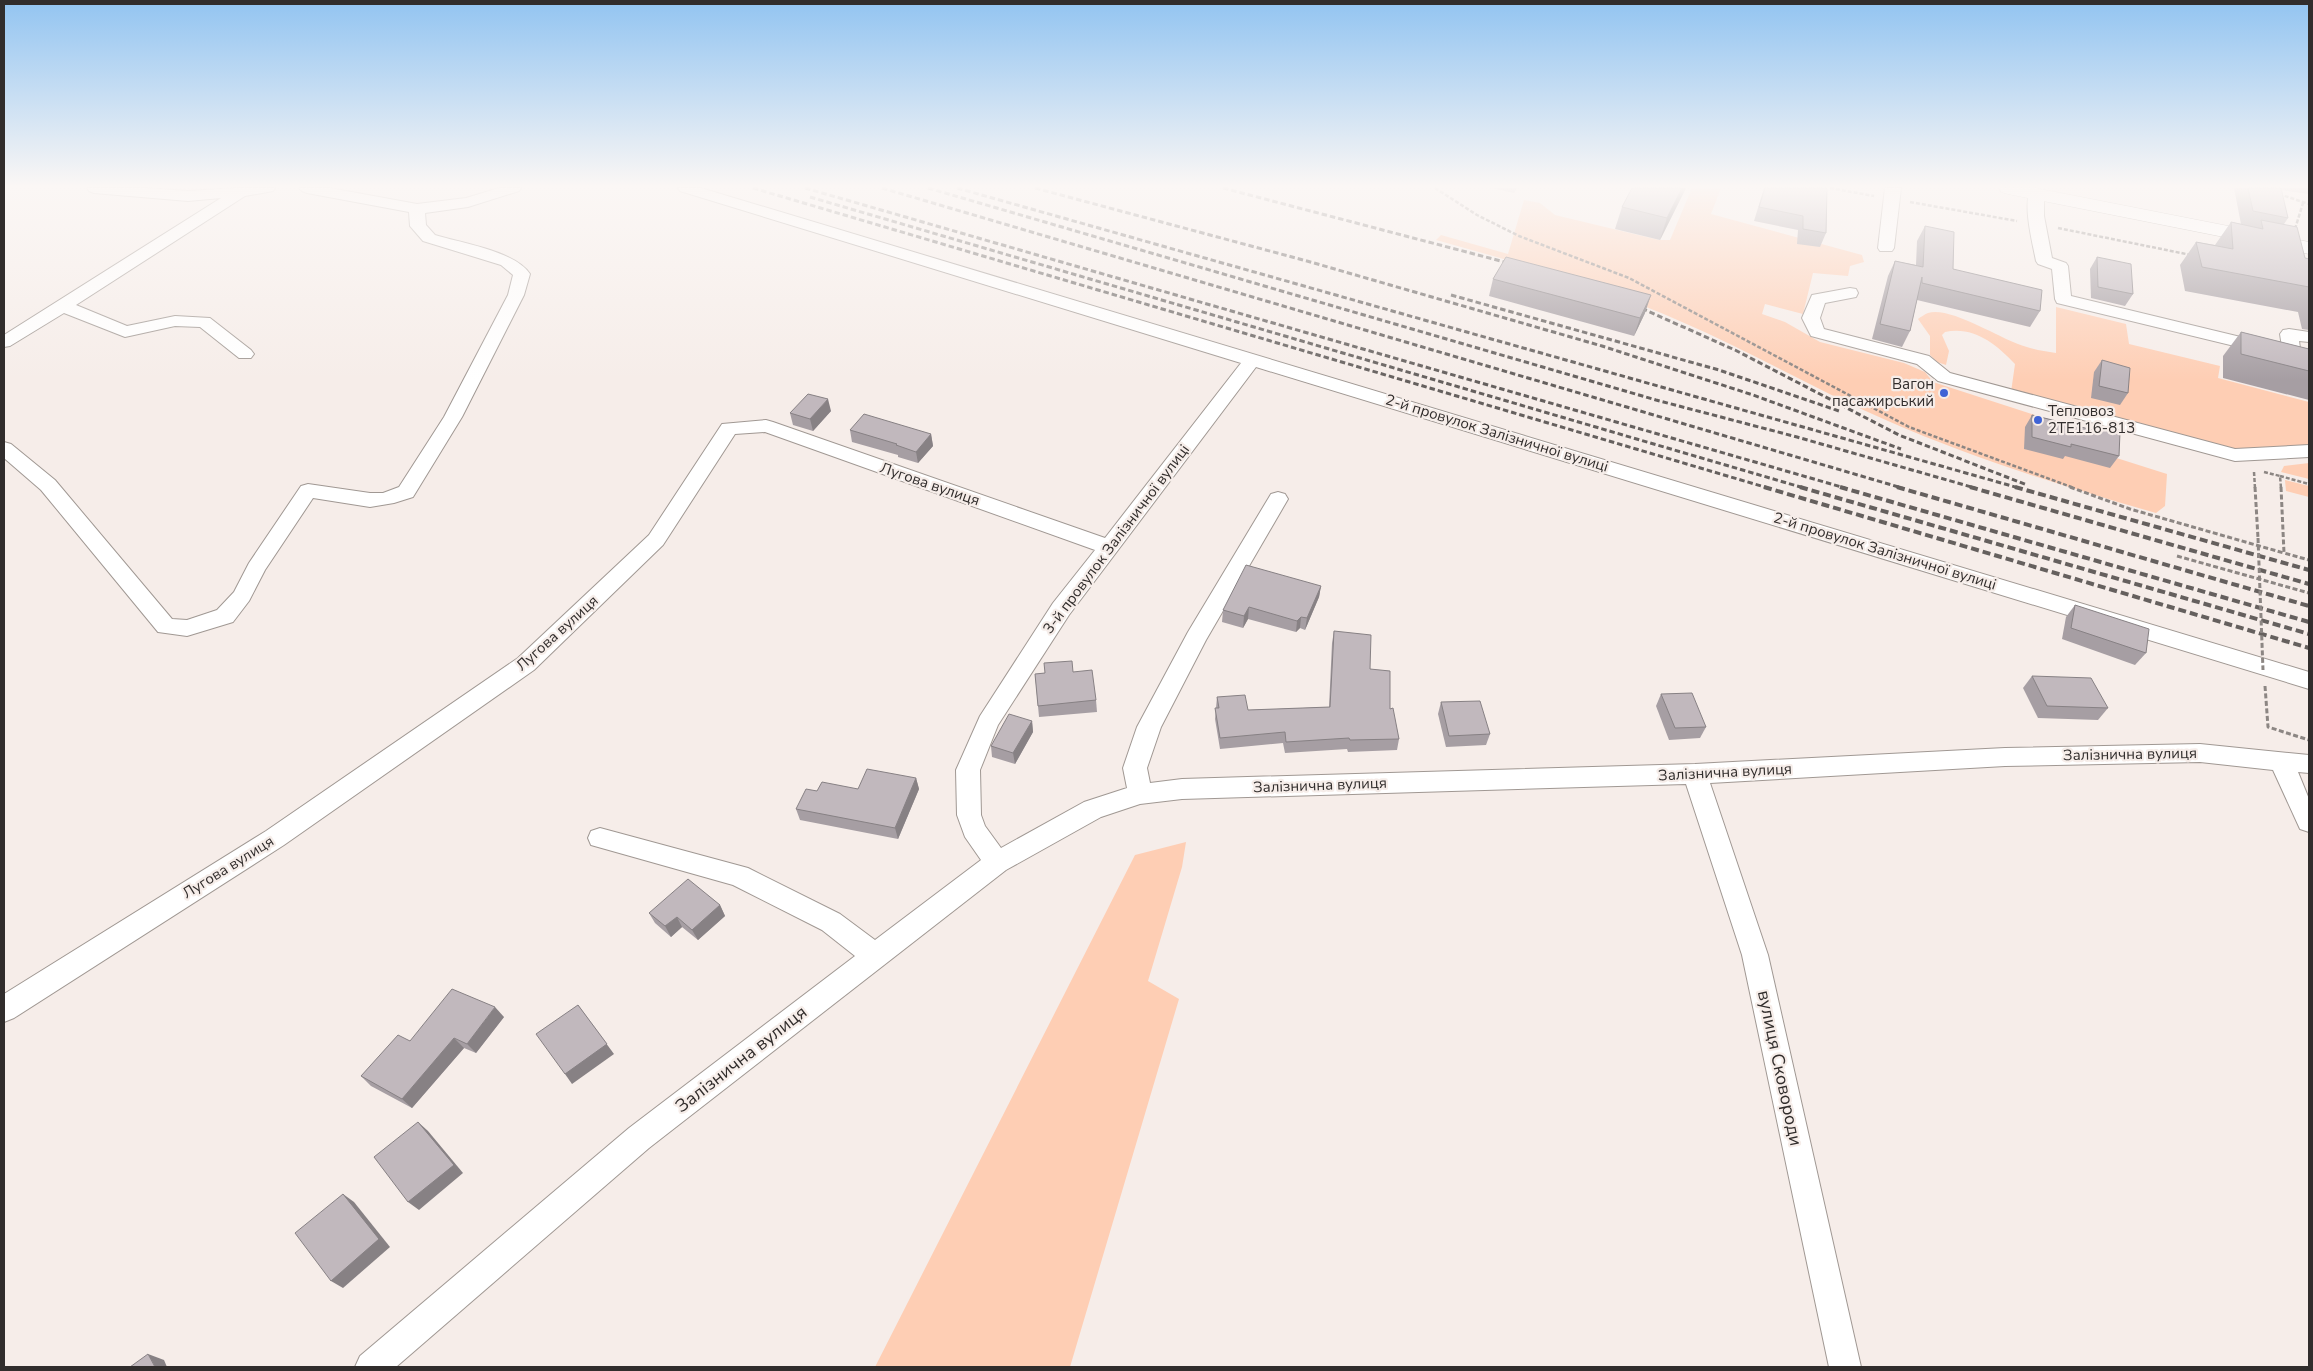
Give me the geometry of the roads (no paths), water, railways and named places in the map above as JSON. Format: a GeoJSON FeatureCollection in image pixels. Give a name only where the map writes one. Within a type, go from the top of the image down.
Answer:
{"type":"FeatureCollection","features":[{"type":"Feature","properties":{"kind":"street"},"geometry":{"type":"LineString","coordinates":[[4,342],[148,252]]}},
{"type":"Feature","properties":{"kind":"street"},"geometry":{"type":"LineString","coordinates":[[4,448],[48,485],[166,626],[187,628],[224,616],[242,596],[256,568],[308,491],[367,500],[393,499],[406,492],[453,417],[516,295],[522,274],[507,262],[474,252]]}},
{"type":"Feature","properties":{"kind":"street","name":"2-й провулок Залізничної вулиці"},"geometry":{"type":"LineString","coordinates":[[897,252],[2309,680]]}},
{"type":"Feature","properties":{"kind":"street"},"geometry":{"type":"LineString","coordinates":[[2042,252],[2044,261],[2060,266],[2063,299],[2292,355],[2289,334],[2309,337]]}},
{"type":"Feature","properties":{"kind":"street"},"geometry":{"type":"LineString","coordinates":[[1850,293],[1818,299],[1811,318],[1817,332],[1923,360],[1944,376],[2235,455],[2309,451]]}},
{"type":"Feature","properties":{"kind":"street"},"geometry":{"type":"LineString","coordinates":[[64,306],[125,332],[175,321],[204,322],[245,354]]}},
{"type":"Feature","properties":{"kind":"street","name":"3-й провулок Залізничної вулиці"},"geometry":{"type":"LineString","coordinates":[[997,862],[974,830],[969,815],[968,770],[993,714],[1061,609],[1252,359]]}},
{"type":"Feature","properties":{"kind":"street","name":"Лугова вулиця"},"geometry":{"type":"LineString","coordinates":[[4,1009],[276,838],[526,664],[656,540],[729,428],[766,426],[1109,547]]}},
{"type":"Feature","properties":{"kind":"street"},"geometry":{"type":"LineString","coordinates":[[1140,794],[1135,768],[1148,727],[1196,638],[1278,499]]}},
{"type":"Feature","properties":{"kind":"street","name":"Залізнична вулиця"},"geometry":{"type":"LineString","coordinates":[[370,1367],[639,1138],[997,862],[1094,809],[1140,794],[1182,789],[1696,774],[2004,757],[2200,753],[2309,764]]}},
{"type":"Feature","properties":{"kind":"street"},"geometry":{"type":"LineString","coordinates":[[2281,760],[2293,792],[2309,822]]}},
{"type":"Feature","properties":{"kind":"street","name":"вулиця Сковороди"},"geometry":{"type":"LineString","coordinates":[[1696,774],[1755,955],[1845,1367]]}},
{"type":"Feature","properties":{"kind":"street"},"geometry":{"type":"LineString","coordinates":[[600,838],[739,876],[831,922],[876,956]]}},
{"type":"Feature","properties":{"kind":"railway"},"geometry":{"type":"LineString","coordinates":[[969,252],[1768,488]]}},
{"type":"Feature","properties":{"kind":"railway"},"geometry":{"type":"LineString","coordinates":[[998,252],[1804,488]]}},
{"type":"Feature","properties":{"kind":"railway"},"geometry":{"type":"LineString","coordinates":[[1027,252],[1845,488]]}},
{"type":"Feature","properties":{"kind":"railway"},"geometry":{"type":"LineString","coordinates":[[1100,252],[1902,488]]}},
{"type":"Feature","properties":{"kind":"railway"},"geometry":{"type":"LineString","coordinates":[[1148,252],[1656,400],[1797,437],[1975,488]]}},
{"type":"Feature","properties":{"kind":"railway"},"geometry":{"type":"LineString","coordinates":[[1183,252],[2019,488]]}},
{"type":"Feature","properties":{"kind":"railway"},"geometry":{"type":"LineString","coordinates":[[1273,252],[1602,346],[1753,395],[1901,449]]}},
{"type":"Feature","properties":{"kind":"railway"},"geometry":{"type":"LineString","coordinates":[[1466,252],[1516,265]]}},
{"type":"Feature","properties":{"kind":"railway"},"geometry":{"type":"LineString","coordinates":[[1451,295],[1719,370],[1839,411]]}},
{"type":"Feature","properties":{"kind":"railway"},"geometry":{"type":"LineString","coordinates":[[1634,305],[1735,350],[1899,435],[2027,485]]}},
{"type":"Feature","properties":{"kind":"railway"},"geometry":{"type":"LineString","coordinates":[[1764,487],[2309,648]]}},
{"type":"Feature","properties":{"kind":"railway"},"geometry":{"type":"LineString","coordinates":[[1800,487],[2309,634]]}},
{"type":"Feature","properties":{"kind":"railway"},"geometry":{"type":"LineString","coordinates":[[1840,487],[2309,622]]}},
{"type":"Feature","properties":{"kind":"railway"},"geometry":{"type":"LineString","coordinates":[[1897,487],[2309,606]]}},
{"type":"Feature","properties":{"kind":"railway"},"geometry":{"type":"LineString","coordinates":[[1970,487],[2309,584]]}},
{"type":"Feature","properties":{"kind":"railway"},"geometry":{"type":"LineString","coordinates":[[2015,487],[2309,570]]}},
{"type":"Feature","properties":{"kind":"place","name":"Вагон пасажирський"},"geometry":{"type":"Point","coordinates":[1944,393]}},
{"type":"Feature","properties":{"kind":"place","name":"Тепловоз 2ТЕ116-813"},"geometry":{"type":"Point","coordinates":[2038,420]}}]}
